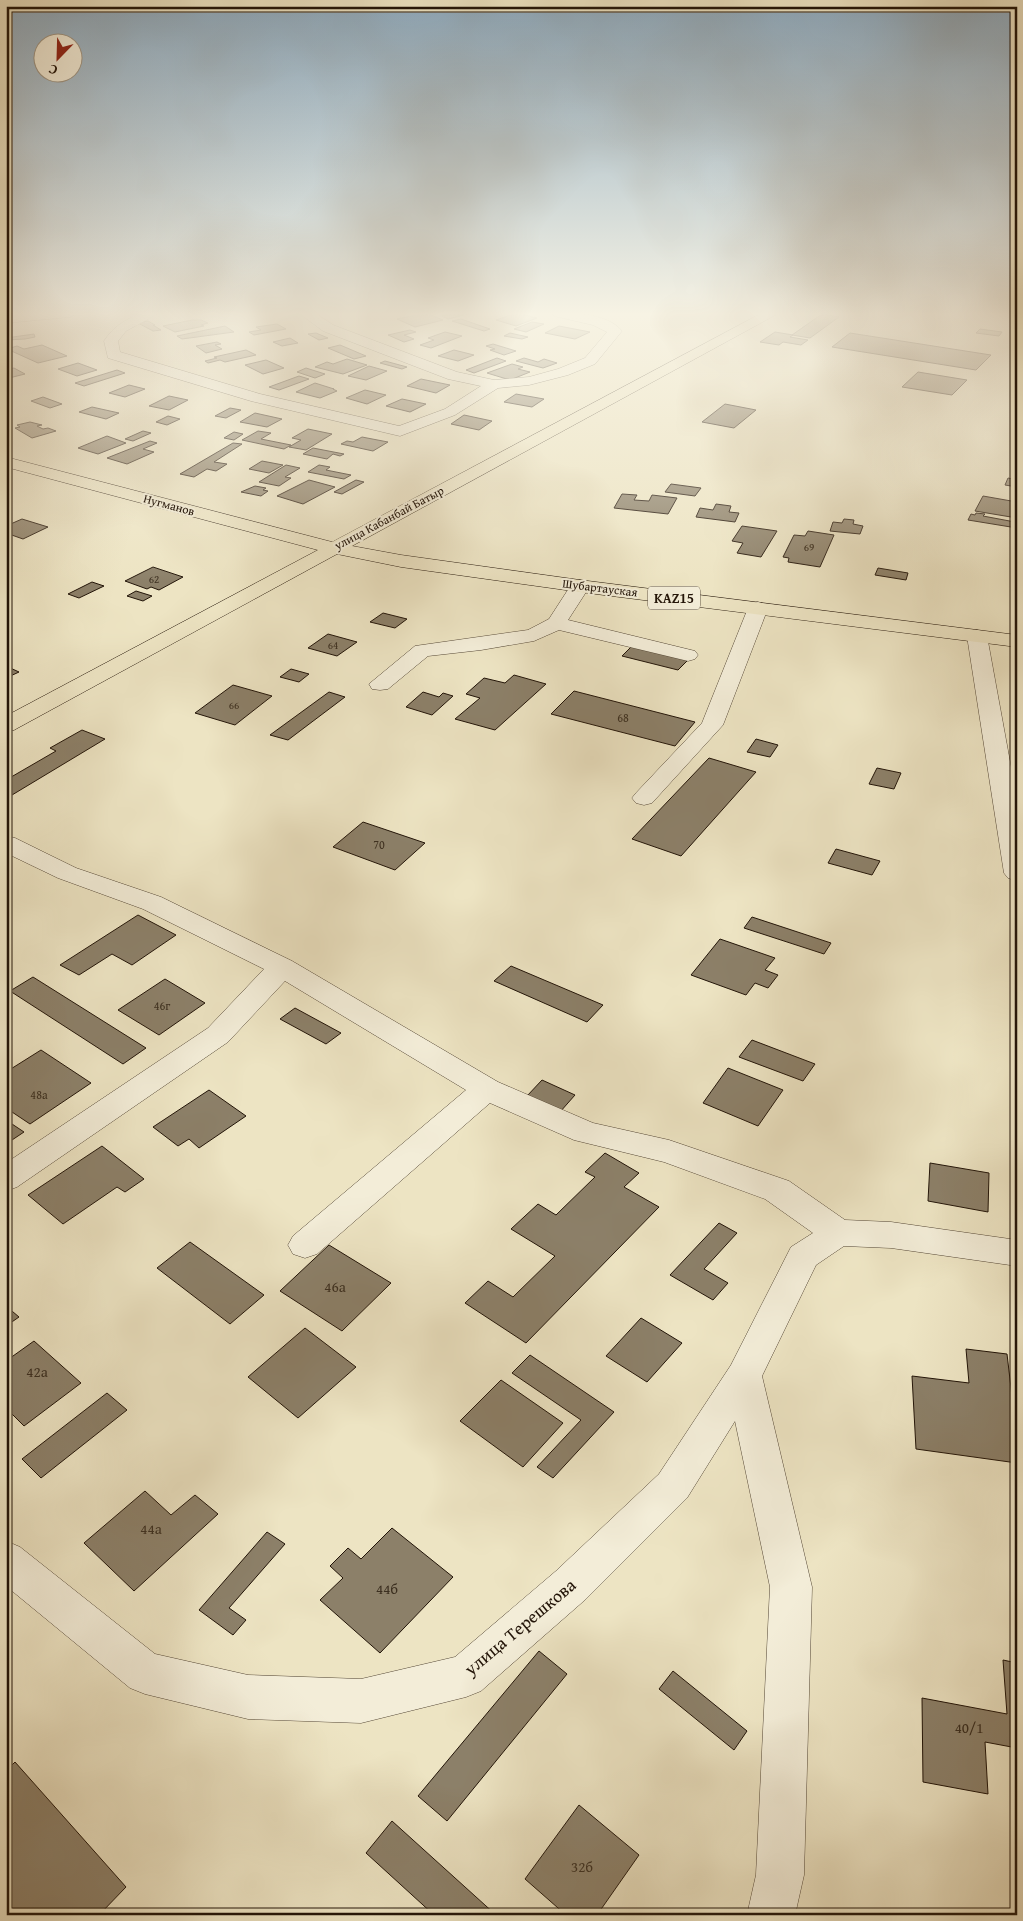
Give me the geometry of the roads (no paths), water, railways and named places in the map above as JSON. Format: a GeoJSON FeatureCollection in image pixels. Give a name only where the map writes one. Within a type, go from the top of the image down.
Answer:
{"type":"FeatureCollection","features":[{"type":"Feature","properties":{"kind":"main road","name":"улица Кабанбай Батыр"},"geometry":{"type":"LineString","coordinates":[[6,725],[604,403]]}},
{"type":"Feature","properties":{"kind":"main road","name":"Нугманов"},"geometry":{"type":"LineString","coordinates":[[6,462],[332,548]]}},
{"type":"Feature","properties":{"kind":"main road","name":"Шубартауская"},"geometry":{"type":"LineString","coordinates":[[332,548],[401,561],[580,586],[1017,641]]}},
{"type":"Feature","properties":{"kind":"street"},"geometry":{"type":"LineString","coordinates":[[276,403],[400,431],[450,412],[465,403]]}},
{"type":"Feature","properties":{"kind":"street"},"geometry":{"type":"LineString","coordinates":[[380,684],[422,650],[481,644],[534,635],[556,623],[580,586]]}},
{"type":"Feature","properties":{"kind":"street"},"geometry":{"type":"LineString","coordinates":[[644,798],[712,726],[758,608]]}},
{"type":"Feature","properties":{"kind":"street"},"geometry":{"type":"LineString","coordinates":[[556,623],[688,655]]}},
{"type":"Feature","properties":{"kind":"street"},"geometry":{"type":"LineString","coordinates":[[977,636],[1017,872]]}},
{"type":"Feature","properties":{"kind":"street"},"geometry":{"type":"LineString","coordinates":[[6,843],[67,872],[152,904],[282,968],[487,1089],[585,1132],[669,1152],[777,1190],[838,1233],[891,1235],[1017,1253]]}},
{"type":"Feature","properties":{"kind":"street"},"geometry":{"type":"LineString","coordinates":[[6,1179],[218,1035],[282,968]]}},
{"type":"Feature","properties":{"kind":"street"},"geometry":{"type":"LineString","coordinates":[[305,1245],[487,1089]]}},
{"type":"Feature","properties":{"kind":"street","name":"улица Терешкова"},"geometry":{"type":"LineString","coordinates":[[6,1560],[145,1673],[248,1697],[361,1700],[466,1676],[571,1584],[673,1486],[744,1376],[802,1256],[838,1233]]}},
{"type":"Feature","properties":{"kind":"street"},"geometry":{"type":"LineString","coordinates":[[744,1376],[791,1587],[780,1875],[771,1915]]}}]}
